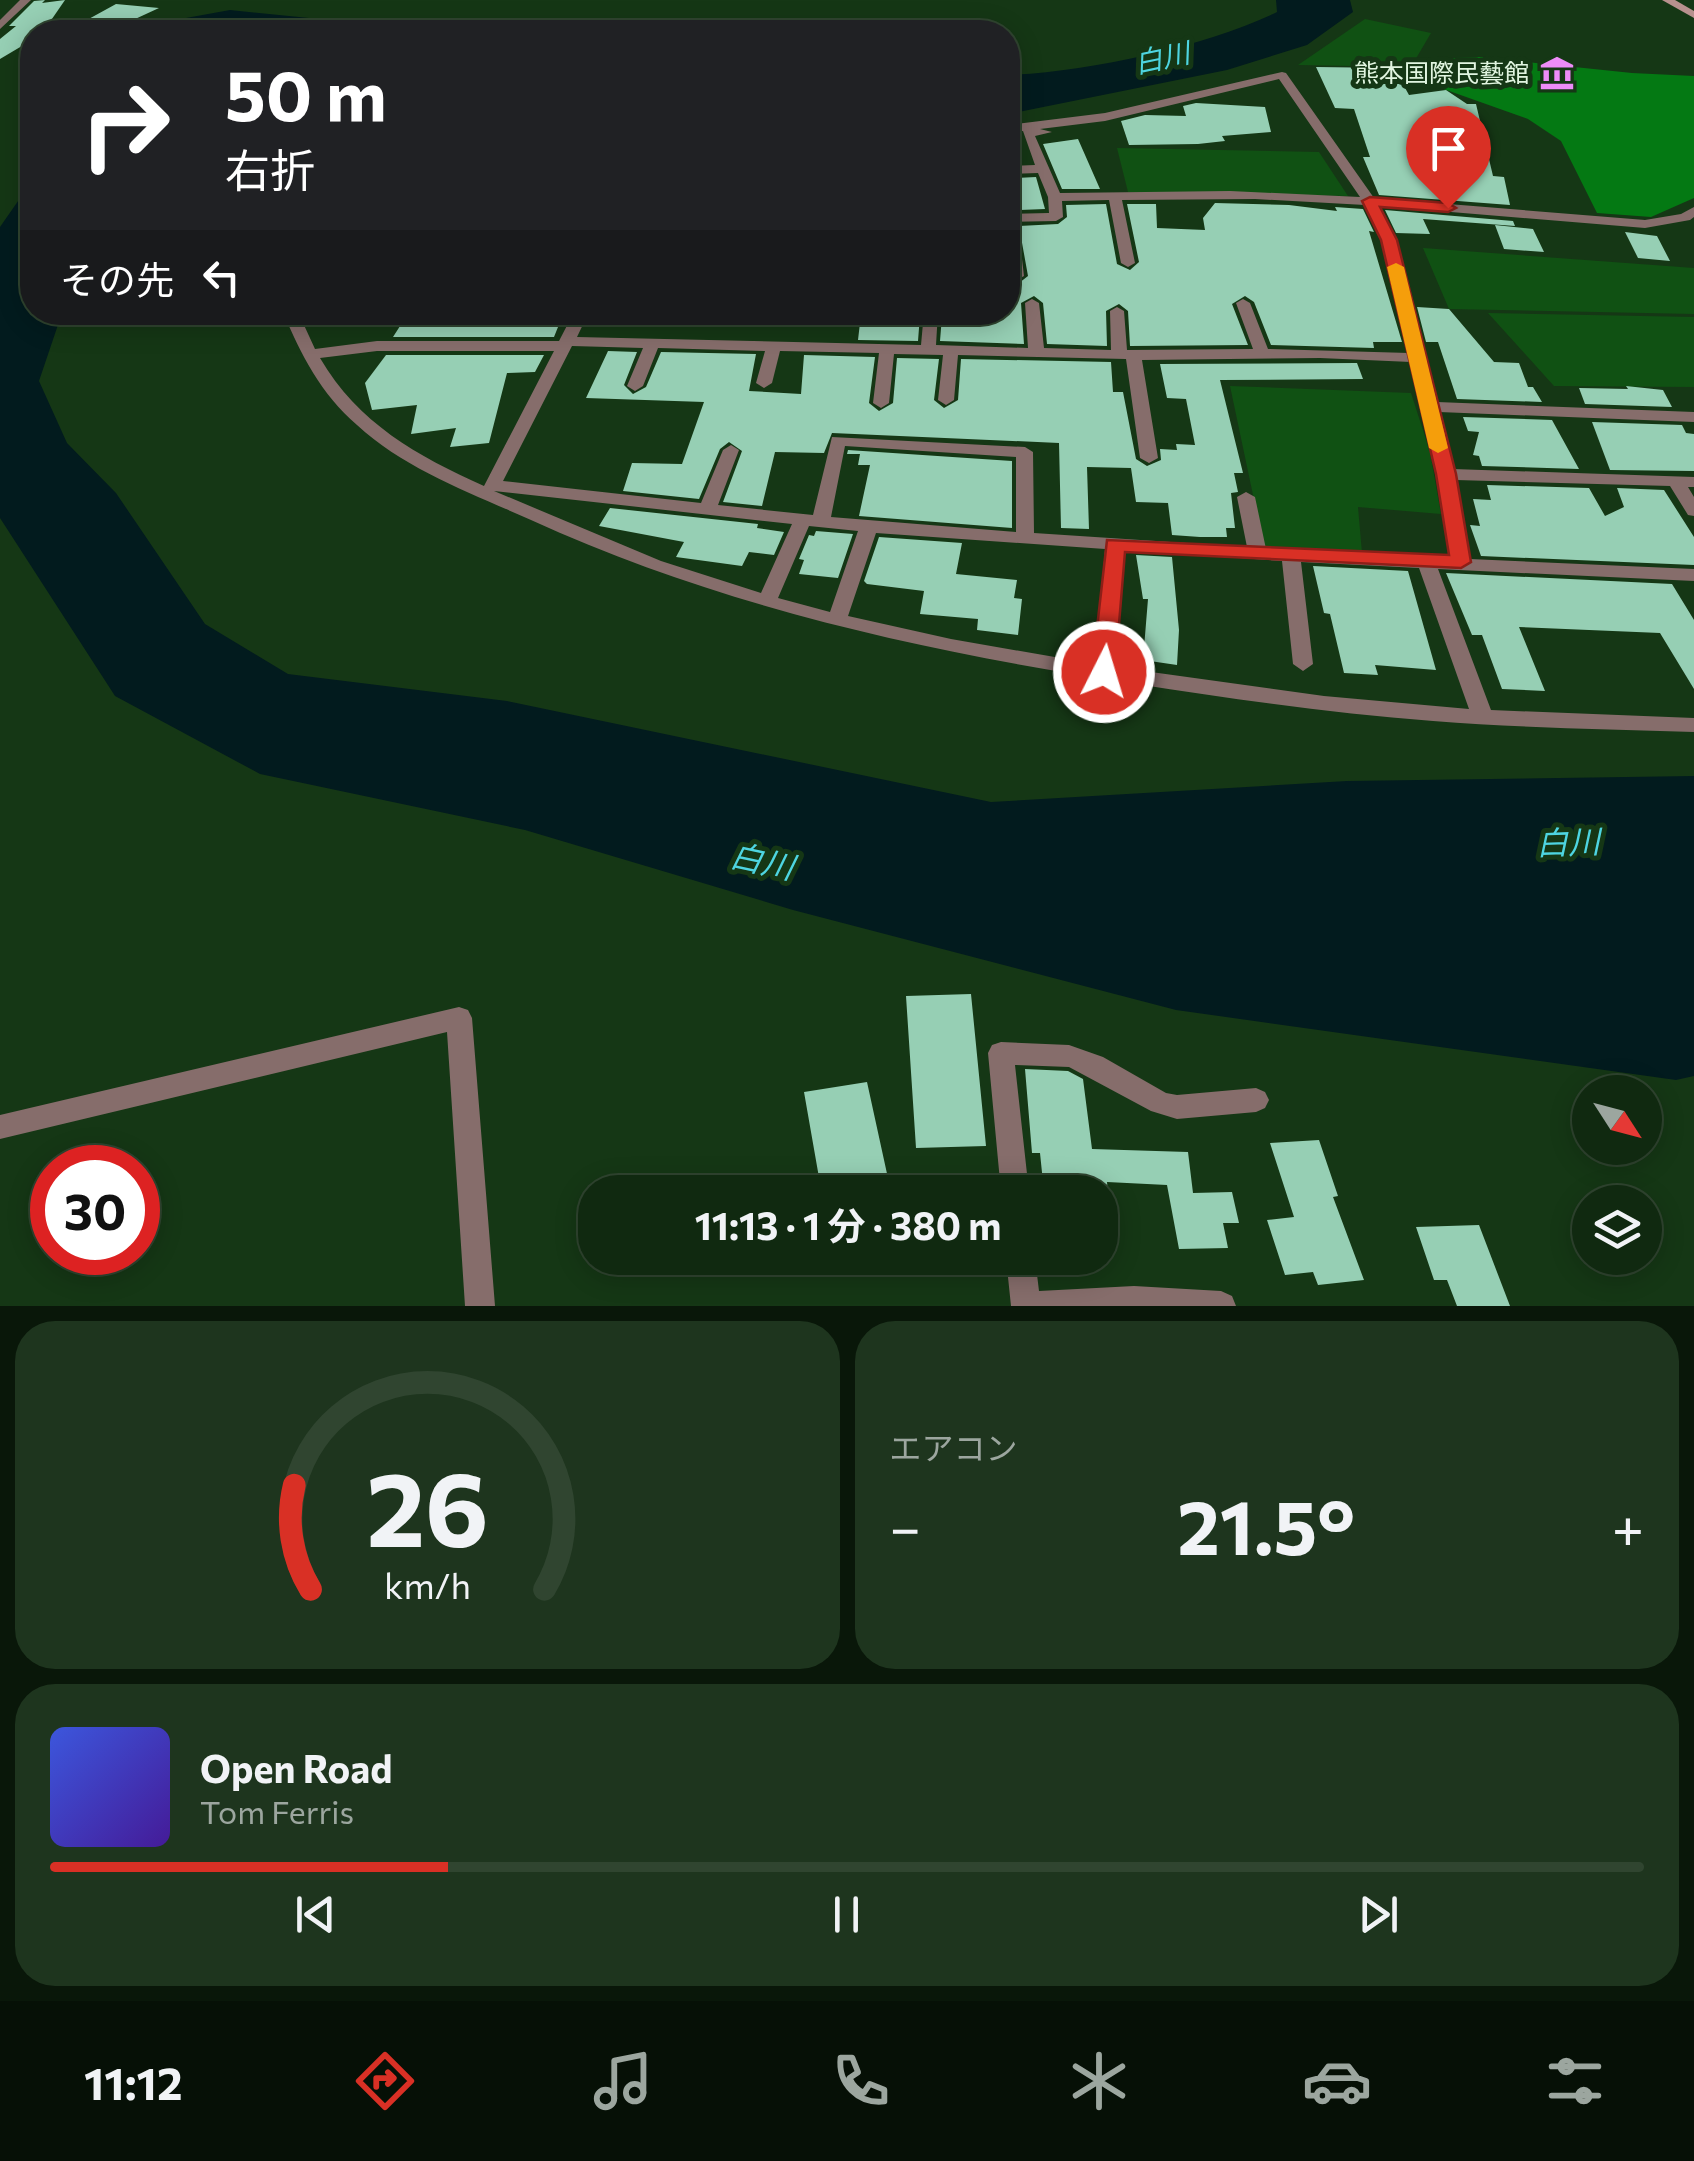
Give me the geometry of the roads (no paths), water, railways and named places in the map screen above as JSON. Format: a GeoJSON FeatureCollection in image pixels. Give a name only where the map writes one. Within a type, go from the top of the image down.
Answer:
{"type":"FeatureCollection","features":[{"type":"Feature","properties":{"kind":"main road"},"geometry":{"type":"LineString","coordinates":[[1666,0],[1694,15]]}},
{"type":"Feature","properties":{"kind":"street"},"geometry":{"type":"LineString","coordinates":[[0,26],[26,0]]}},
{"type":"Feature","properties":{"kind":"street"},"geometry":{"type":"LineString","coordinates":[[1020,128],[1105,117],[1282,74],[1370,201],[1389,240],[1446,474],[1461,562]]}},
{"type":"Feature","properties":{"kind":"street"},"geometry":{"type":"LineString","coordinates":[[1020,230],[1056,217],[1055,196],[1028,133],[1109,130],[1105,117]]}},
{"type":"Feature","properties":{"kind":"street"},"geometry":{"type":"LineString","coordinates":[[1020,170],[1043,169]]}},
{"type":"Feature","properties":{"kind":"street"},"geometry":{"type":"LineString","coordinates":[[1055,196],[1252,195],[1645,224],[1691,216]]}},
{"type":"Feature","properties":{"kind":"street"},"geometry":{"type":"LineString","coordinates":[[1115,196],[1128,262]]}},
{"type":"Feature","properties":{"kind":"street"},"geometry":{"type":"LineString","coordinates":[[1032,303],[1036,350]]}},
{"type":"Feature","properties":{"kind":"street"},"geometry":{"type":"LineString","coordinates":[[1243,303],[1263,354]]}},
{"type":"Feature","properties":{"kind":"street"},"geometry":{"type":"LineString","coordinates":[[1117,311],[1150,458]]}},
{"type":"Feature","properties":{"kind":"street"},"geometry":{"type":"LineString","coordinates":[[296,325],[330,389],[376,434],[578,535],[767,601],[960,647],[1104,672],[1394,711],[1483,718],[1694,724]]}},
{"type":"Feature","properties":{"kind":"street"},"geometry":{"type":"LineString","coordinates":[[486,488],[575,325]]}},
{"type":"Feature","properties":{"kind":"street"},"geometry":{"type":"LineString","coordinates":[[928,348],[929,325]]}},
{"type":"Feature","properties":{"kind":"street"},"geometry":{"type":"LineString","coordinates":[[308,354],[377,346],[654,342],[1417,358]]}},
{"type":"Feature","properties":{"kind":"street"},"geometry":{"type":"LineString","coordinates":[[635,386],[654,342]]}},
{"type":"Feature","properties":{"kind":"street"},"geometry":{"type":"LineString","coordinates":[[764,383],[774,345]]}},
{"type":"Feature","properties":{"kind":"street"},"geometry":{"type":"LineString","coordinates":[[881,403],[887,347]]}},
{"type":"Feature","properties":{"kind":"street"},"geometry":{"type":"LineString","coordinates":[[946,400],[951,348]]}},
{"type":"Feature","properties":{"kind":"street"},"geometry":{"type":"LineString","coordinates":[[1427,407],[1694,417]]}},
{"type":"Feature","properties":{"kind":"street"},"geometry":{"type":"LineString","coordinates":[[767,601],[812,521],[838,441],[1025,452],[1026,538]]}},
{"type":"Feature","properties":{"kind":"street"},"geometry":{"type":"LineString","coordinates":[[708,510],[730,450]]}},
{"type":"Feature","properties":{"kind":"street"},"geometry":{"type":"LineString","coordinates":[[1446,474],[1684,481],[1694,511]]}},
{"type":"Feature","properties":{"kind":"street"},"geometry":{"type":"LineString","coordinates":[[486,488],[868,527],[1115,545],[1694,575]]}},
{"type":"Feature","properties":{"kind":"street"},"geometry":{"type":"LineString","coordinates":[[1246,497],[1258,554]]}},
{"type":"Feature","properties":{"kind":"street"},"geometry":{"type":"LineString","coordinates":[[837,620],[868,527]]}},
{"type":"Feature","properties":{"kind":"street"},"geometry":{"type":"LineString","coordinates":[[1104,672],[1115,545]]}},
{"type":"Feature","properties":{"kind":"street"},"geometry":{"type":"LineString","coordinates":[[1291,556],[1303,664]]}},
{"type":"Feature","properties":{"kind":"street"},"geometry":{"type":"LineString","coordinates":[[1426,561],[1483,718]]}},
{"type":"Feature","properties":{"kind":"street"},"geometry":{"type":"LineString","coordinates":[[0,1127],[459,1018],[480,1306]]}},
{"type":"Feature","properties":{"kind":"street"},"geometry":{"type":"LineString","coordinates":[[1012,1175],[1001,1053],[1069,1056],[1177,1108],[1256,1100]]}},
{"type":"Feature","properties":{"kind":"street"},"geometry":{"type":"LineString","coordinates":[[1023,1275],[1026,1306]]}},
{"type":"Feature","properties":{"kind":"street"},"geometry":{"type":"LineString","coordinates":[[1038,1306],[1134,1300],[1221,1306]]}},
{"type":"Feature","properties":{"kind":"water","name":"白川"},"geometry":{"type":"Polygon","coordinates":[[[1276,0],[1350,0],[1353,12],[1307,45],[1227,70],[1020,112],[1020,74],[1146,55],[1216,36],[1277,12],[1276,0]]]}},
{"type":"Feature","properties":{"kind":"water"},"geometry":{"type":"Polygon","coordinates":[[[230,10],[329,20],[181,20],[230,10]]]}},
{"type":"Feature","properties":{"kind":"water","name":"白川"},"geometry":{"type":"Polygon","coordinates":[[[20,198],[20,325],[58,325],[39,381],[67,443],[116,493],[205,624],[288,674],[507,701],[991,802],[1347,781],[1694,776],[1694,1076],[1676,1080],[1662,1075],[1176,1010],[793,910],[525,830],[260,774],[115,696],[0,518],[0,227],[20,198]]]}},
{"type":"Feature","properties":{"kind":"place","name":"熊本国際民藝館"},"geometry":{"type":"Point","coordinates":[1557,73]}}]}
